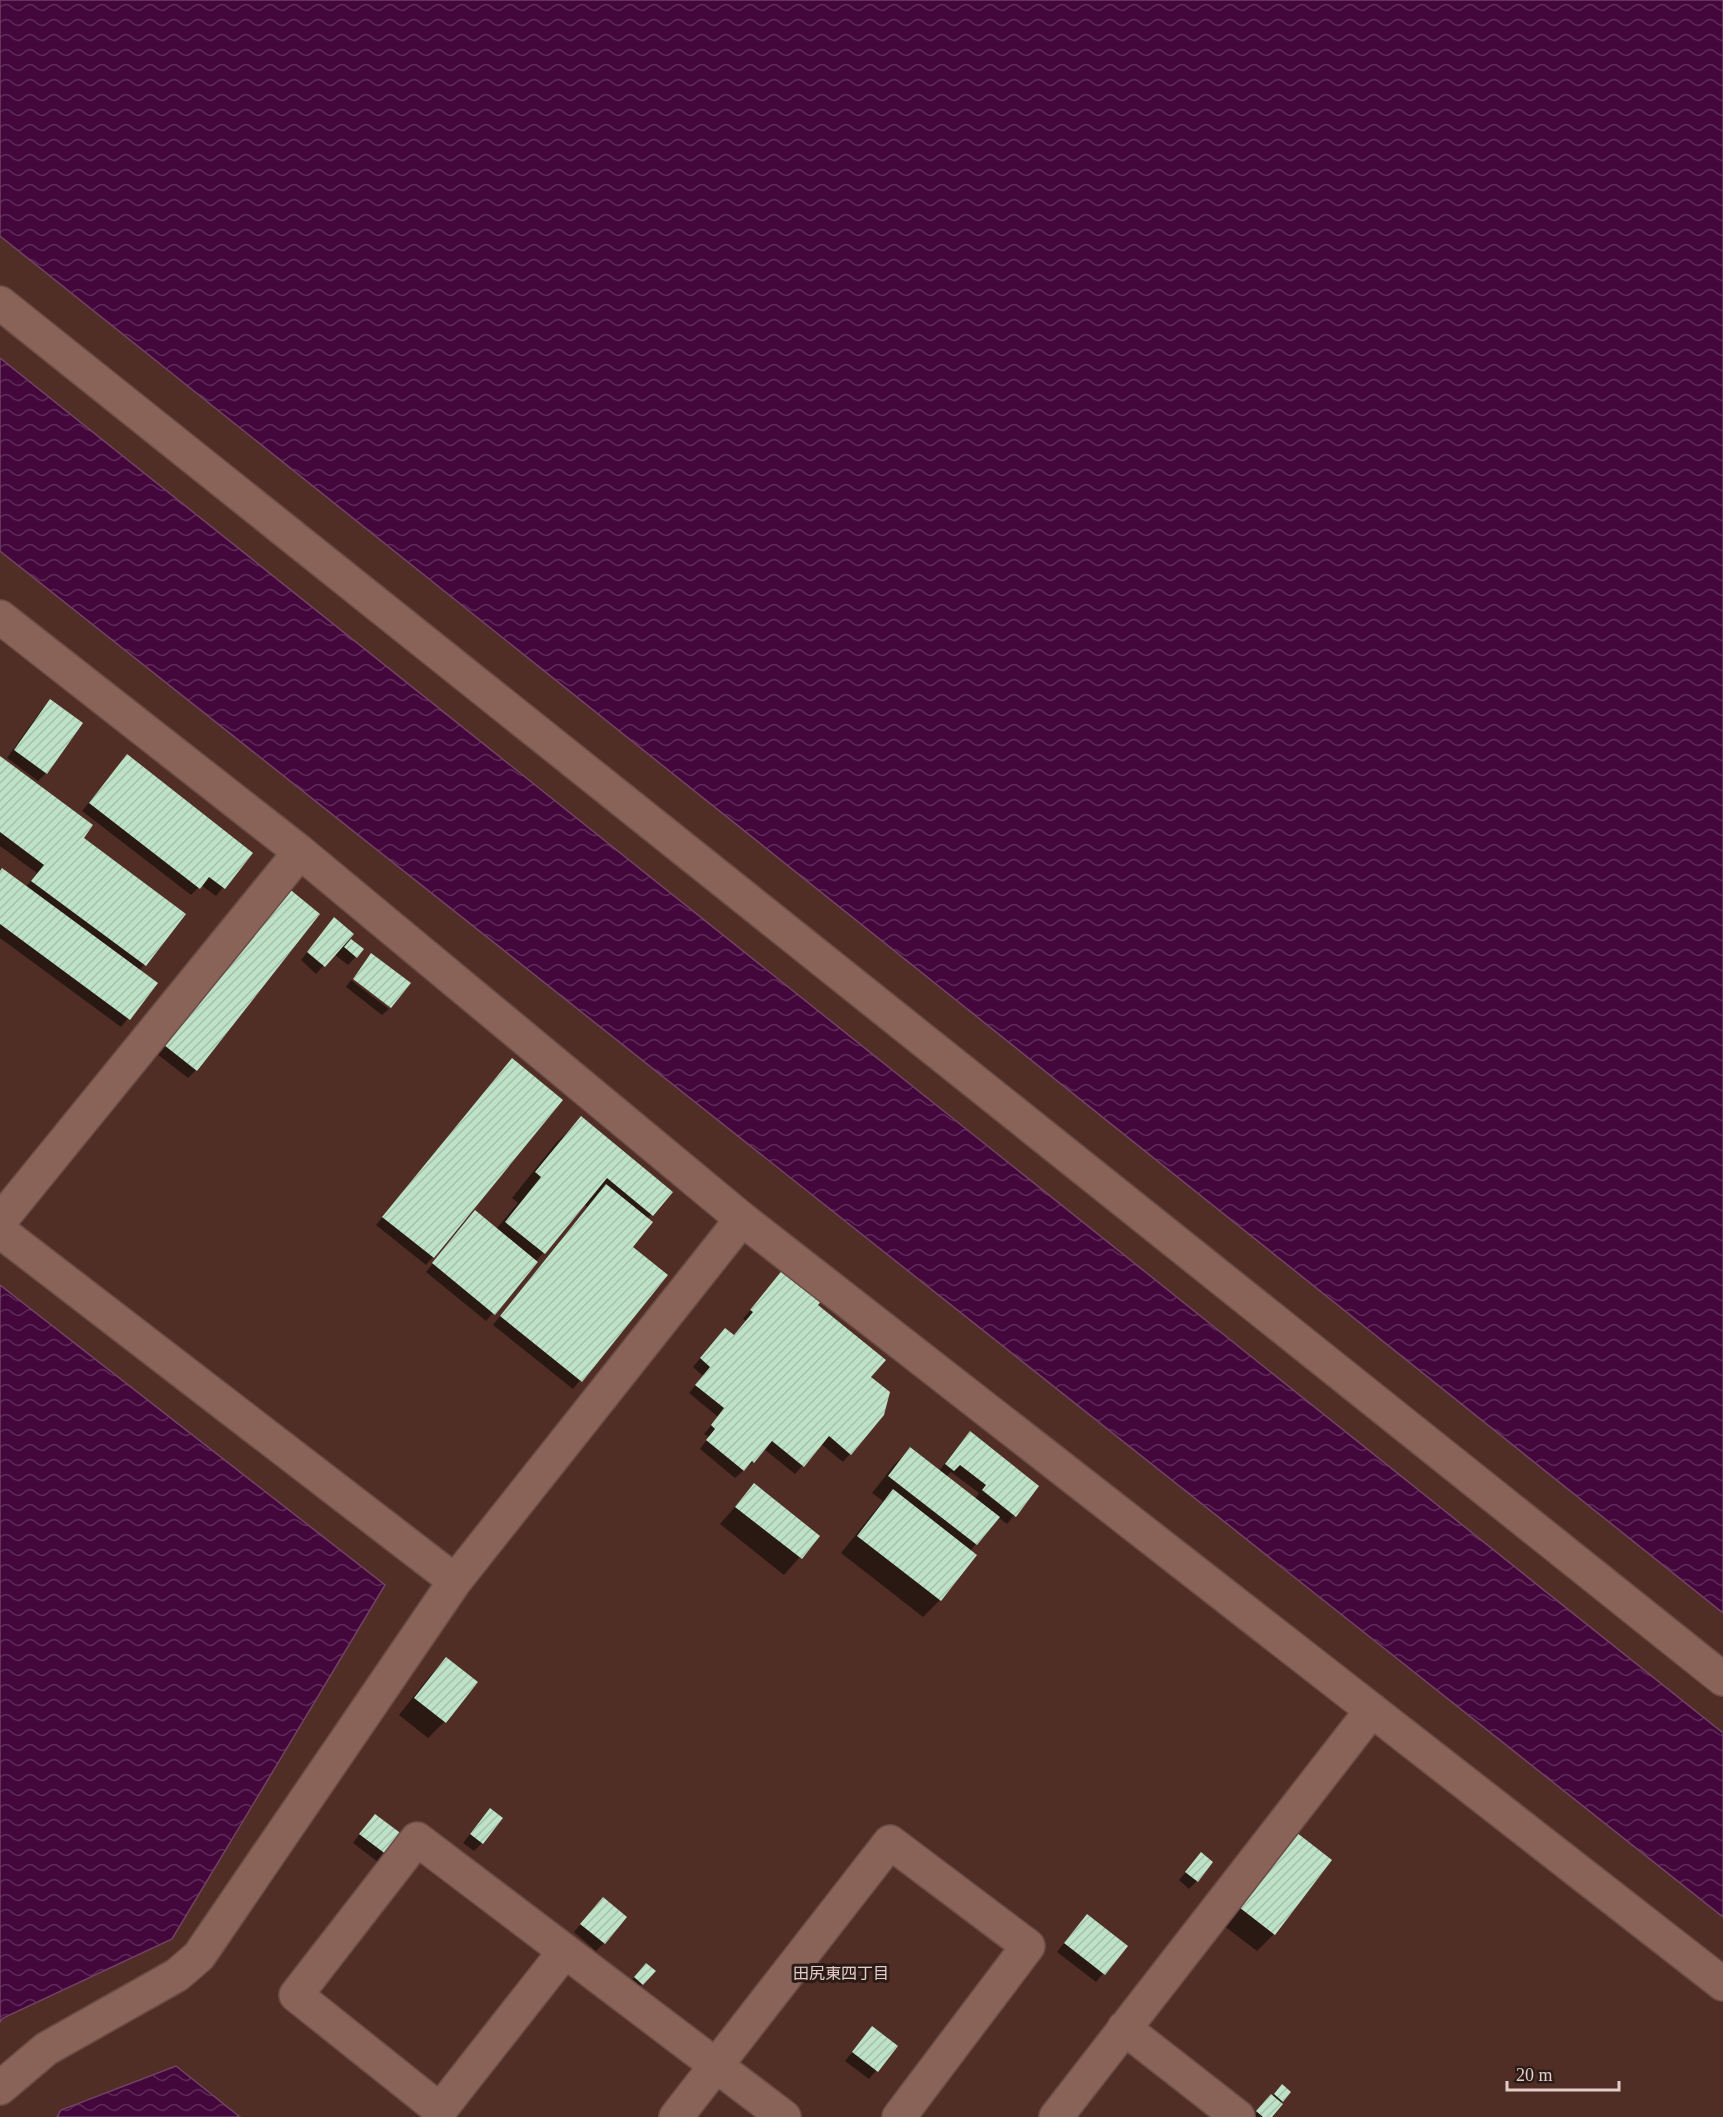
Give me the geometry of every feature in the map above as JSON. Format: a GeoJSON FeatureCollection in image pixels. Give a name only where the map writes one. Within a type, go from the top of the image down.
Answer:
{"type":"FeatureCollection","features":[{"type":"Feature","properties":{"kind":"street"},"geometry":{"type":"LineString","coordinates":[[0,303],[1723,1679]]}},
{"type":"Feature","properties":{"kind":"street"},"geometry":{"type":"LineString","coordinates":[[0,617],[300,852],[742,1219],[1723,1984]]}},
{"type":"Feature","properties":{"kind":"street"},"geometry":{"type":"LineString","coordinates":[[0,1221],[300,852]]}},
{"type":"Feature","properties":{"kind":"street"},"geometry":{"type":"LineString","coordinates":[[0,2088],[46,2049],[177,1975],[199,1956],[455,1581],[742,1219]]}},
{"type":"Feature","properties":{"kind":"street"},"geometry":{"type":"LineString","coordinates":[[0,1231],[455,1581]]}},
{"type":"Feature","properties":{"kind":"street"},"geometry":{"type":"LineString","coordinates":[[1056,2117],[1372,1710]]}},
{"type":"Feature","properties":{"kind":"street"},"geometry":{"type":"LineString","coordinates":[[565,1951],[440,2110],[296,1995],[417,1839],[565,1951],[716,2066],[784,2117]]}},
{"type":"Feature","properties":{"kind":"street"},"geometry":{"type":"LineString","coordinates":[[676,2117],[890,1842],[1028,1946],[899,2117]]}},
{"type":"Feature","properties":{"kind":"street"},"geometry":{"type":"LineString","coordinates":[[1124,2028],[1238,2117]]}},
{"type":"Feature","properties":{"kind":"water"},"geometry":{"type":"Polygon","coordinates":[[[0,0],[1723,0],[1723,1613],[0,236],[0,0]]]}},
{"type":"Feature","properties":{"kind":"water"},"geometry":{"type":"Polygon","coordinates":[[[0,358],[1723,1733],[1723,1917],[0,551],[0,358]]]}},
{"type":"Feature","properties":{"kind":"water"},"geometry":{"type":"Polygon","coordinates":[[[0,1285],[385,1585],[172,1939],[3,2018],[0,2022],[0,1285]]]}},
{"type":"Feature","properties":{"kind":"water"},"geometry":{"type":"Polygon","coordinates":[[[176,2066],[240,2117],[57,2117],[61,2110],[176,2066]]]}},
{"type":"Feature","properties":{"kind":"building"},"geometry":{"type":"Polygon","coordinates":[[[50,699],[83,723],[47,774],[14,750],[50,699]]]}},
{"type":"Feature","properties":{"kind":"building"},"geometry":{"type":"Polygon","coordinates":[[[127,754],[253,853],[225,889],[209,877],[200,889],[89,803],[127,754]]]}},
{"type":"Feature","properties":{"kind":"building"},"geometry":{"type":"Polygon","coordinates":[[[0,756],[93,825],[84,838],[186,914],[146,966],[31,881],[44,865],[0,832],[0,756]]]}},
{"type":"Feature","properties":{"kind":"building"},"geometry":{"type":"Polygon","coordinates":[[[2,868],[158,983],[130,1020],[0,924],[0,871],[2,868]]]}},
{"type":"Feature","properties":{"kind":"building"},"geometry":{"type":"Polygon","coordinates":[[[287,887],[320,914],[197,1071],[164,1045],[287,887]]]}},
{"type":"Feature","properties":{"kind":"building"},"geometry":{"type":"Polygon","coordinates":[[[334,917],[354,934],[325,967],[307,952],[334,917]]]}},
{"type":"Feature","properties":{"kind":"building"},"geometry":{"type":"Polygon","coordinates":[[[351,939],[364,949],[357,958],[344,947],[351,939]]]}},
{"type":"Feature","properties":{"kind":"building"},"geometry":{"type":"Polygon","coordinates":[[[371,953],[411,983],[391,1008],[353,979],[371,953]]]}},
{"type":"Feature","properties":{"kind":"building"},"geometry":{"type":"Polygon","coordinates":[[[512,1058],[563,1100],[434,1258],[382,1217],[512,1058]]]}},
{"type":"Feature","properties":{"kind":"building"},"geometry":{"type":"Polygon","coordinates":[[[581,1116],[673,1192],[653,1216],[607,1178],[545,1254],[505,1222],[541,1177],[535,1172],[581,1116]]]}},
{"type":"Feature","properties":{"kind":"building"},"geometry":{"type":"Polygon","coordinates":[[[606,1184],[653,1222],[633,1247],[668,1275],[582,1382],[500,1316],[606,1184]]]}},
{"type":"Feature","properties":{"kind":"building"},"geometry":{"type":"Polygon","coordinates":[[[475,1210],[538,1262],[495,1315],[432,1263],[475,1210]]]}},
{"type":"Feature","properties":{"kind":"building"},"geometry":{"type":"Polygon","coordinates":[[[784,1268],[823,1299],[818,1305],[886,1360],[871,1377],[890,1392],[884,1415],[851,1455],[829,1436],[804,1467],[772,1441],[754,1463],[752,1461],[744,1471],[706,1440],[715,1429],[711,1425],[724,1408],[695,1385],[710,1367],[700,1358],[725,1328],[734,1335],[753,1312],[750,1310],[784,1268]]]}},
{"type":"Feature","properties":{"kind":"building"},"geometry":{"type":"Polygon","coordinates":[[[970,1431],[1039,1486],[1016,1517],[982,1490],[986,1485],[960,1465],[954,1471],[945,1464],[970,1431]]]}},
{"type":"Feature","properties":{"kind":"building"},"geometry":{"type":"Polygon","coordinates":[[[910,1447],[1000,1517],[977,1545],[888,1476],[910,1447]]]}},
{"type":"Feature","properties":{"kind":"building"},"geometry":{"type":"Polygon","coordinates":[[[754,1483],[820,1536],[802,1559],[735,1507],[754,1483]]]}},
{"type":"Feature","properties":{"kind":"building"},"geometry":{"type":"Polygon","coordinates":[[[893,1489],[977,1555],[941,1601],[857,1536],[893,1489]]]}},
{"type":"Feature","properties":{"kind":"building"},"geometry":{"type":"Polygon","coordinates":[[[446,1657],[478,1682],[446,1723],[414,1698],[446,1657]]]}},
{"type":"Feature","properties":{"kind":"building"},"geometry":{"type":"Polygon","coordinates":[[[490,1808],[503,1818],[483,1844],[470,1834],[490,1808]]]}},
{"type":"Feature","properties":{"kind":"building"},"geometry":{"type":"Polygon","coordinates":[[[375,1814],[407,1838],[391,1858],[359,1834],[375,1814]]]}},
{"type":"Feature","properties":{"kind":"building"},"geometry":{"type":"Polygon","coordinates":[[[1292,1829],[1332,1860],[1275,1935],[1235,1904],[1292,1829]]]}},
{"type":"Feature","properties":{"kind":"building"},"geometry":{"type":"Polygon","coordinates":[[[1201,1852],[1213,1862],[1198,1882],[1185,1872],[1201,1852]]]}},
{"type":"Feature","properties":{"kind":"building"},"geometry":{"type":"Polygon","coordinates":[[[603,1897],[627,1917],[605,1944],[580,1924],[603,1897]]]}},
{"type":"Feature","properties":{"kind":"building"},"geometry":{"type":"Polygon","coordinates":[[[1087,1914],[1128,1946],[1105,1975],[1064,1943],[1087,1914]]]}},
{"type":"Feature","properties":{"kind":"building"},"geometry":{"type":"Polygon","coordinates":[[[646,1963],[656,1971],[643,1985],[634,1977],[646,1963]]]}},
{"type":"Feature","properties":{"kind":"building"},"geometry":{"type":"Polygon","coordinates":[[[872,2026],[898,2046],[878,2072],[852,2052],[872,2026]]]}},
{"type":"Feature","properties":{"kind":"building"},"geometry":{"type":"Polygon","coordinates":[[[1282,2084],[1291,2092],[1283,2102],[1274,2094],[1282,2084]]]}},
{"type":"Feature","properties":{"kind":"building"},"geometry":{"type":"Polygon","coordinates":[[[1271,2094],[1283,2104],[1272,2117],[1263,2117],[1256,2111],[1271,2094]]]}},
{"type":"Feature","properties":{"kind":"district","name":"田尻東四丁目"},"geometry":{"type":"Point","coordinates":[841,1973]}}]}
